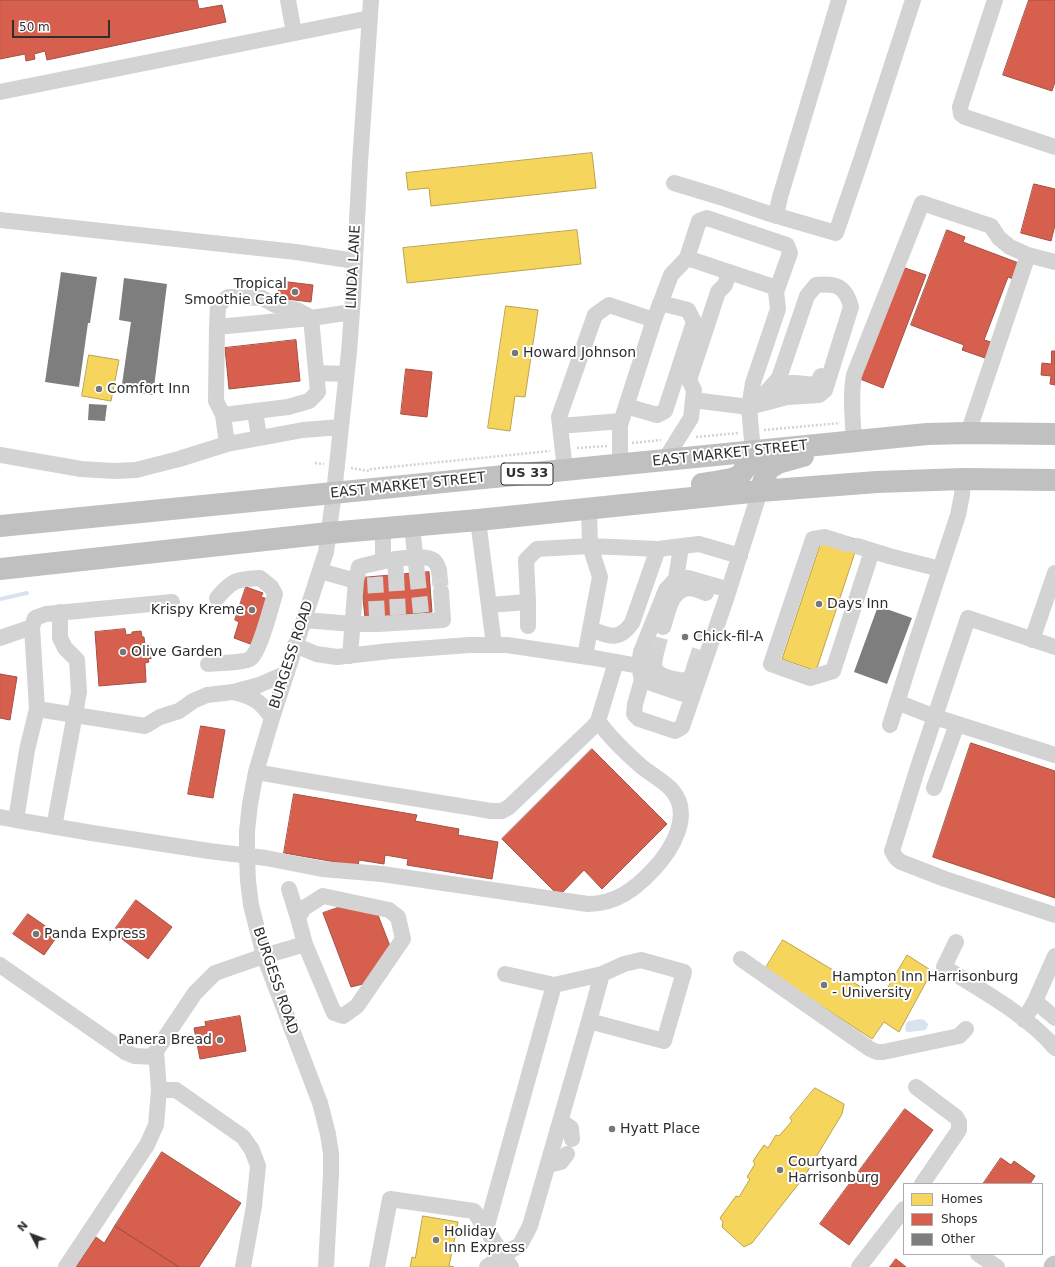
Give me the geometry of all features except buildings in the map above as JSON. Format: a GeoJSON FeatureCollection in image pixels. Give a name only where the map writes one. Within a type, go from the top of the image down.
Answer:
{"type":"FeatureCollection","features":[{"type":"Feature","properties":{"kind":"highway","name":"EAST MARKET STREET"},"geometry":{"type":"LineString","coordinates":[[0,526],[620,465],[663,450],[753,452],[927,434],[1055,434]]}},
{"type":"Feature","properties":{"kind":"highway"},"geometry":{"type":"LineString","coordinates":[[760,491],[768,469],[778,463],[854,442]]}},
{"type":"Feature","properties":{"kind":"highway"},"geometry":{"type":"LineString","coordinates":[[666,500],[684,486],[712,483],[738,477],[746,468],[753,452]]}},
{"type":"Feature","properties":{"kind":"highway"},"geometry":{"type":"LineString","coordinates":[[6,569],[329,533],[478,520],[760,491],[877,482],[963,479],[1055,480]]}},
{"type":"Feature","properties":{"kind":"street"},"geometry":{"type":"LineString","coordinates":[[288,0],[294,33]]}},
{"type":"Feature","properties":{"kind":"street","name":"LINDA LANE"},"geometry":{"type":"LineString","coordinates":[[329,533],[352,312],[360,156],[371,0]]}},
{"type":"Feature","properties":{"kind":"street"},"geometry":{"type":"LineString","coordinates":[[776,216],[780,197],[839,0]]}},
{"type":"Feature","properties":{"kind":"street"},"geometry":{"type":"LineString","coordinates":[[674,183],[776,216],[836,233],[913,0]]}},
{"type":"Feature","properties":{"kind":"street"},"geometry":{"type":"LineString","coordinates":[[995,0],[960,107],[961,114],[965,117],[1055,147]]}},
{"type":"Feature","properties":{"kind":"street"},"geometry":{"type":"LineString","coordinates":[[0,92],[370,18]]}},
{"type":"Feature","properties":{"kind":"street"},"geometry":{"type":"LineString","coordinates":[[854,442],[852,400],[854,375],[922,203],[991,226],[1003,243],[1028,255],[1055,262]]}},
{"type":"Feature","properties":{"kind":"street"},"geometry":{"type":"LineString","coordinates":[[620,465],[620,425],[654,320],[671,275],[687,258],[699,221],[707,218],[786,245],[790,253],[776,292],[778,309],[753,383],[753,452]]}},
{"type":"Feature","properties":{"kind":"street"},"geometry":{"type":"LineString","coordinates":[[0,220],[355,260]]}},
{"type":"Feature","properties":{"kind":"street"},"geometry":{"type":"LineString","coordinates":[[968,433],[1028,255]]}},
{"type":"Feature","properties":{"kind":"street"},"geometry":{"type":"LineString","coordinates":[[687,258],[727,278],[778,288]]}},
{"type":"Feature","properties":{"kind":"street"},"geometry":{"type":"LineString","coordinates":[[663,450],[690,420],[693,395],[689,380],[718,292],[727,278]]}},
{"type":"Feature","properties":{"kind":"street"},"geometry":{"type":"LineString","coordinates":[[693,395],[754,406],[787,397],[819,395],[826,390],[851,307],[848,295],[840,288],[828,284],[816,285],[807,296],[779,378],[754,406]]}},
{"type":"Feature","properties":{"kind":"street"},"geometry":{"type":"LineString","coordinates":[[227,444],[222,414],[216,402],[218,305],[228,297],[262,298],[275,305],[297,310],[311,318]]}},
{"type":"Feature","properties":{"kind":"street"},"geometry":{"type":"LineString","coordinates":[[560,426],[624,413],[657,415],[665,411],[694,322],[688,310],[660,303]]}},
{"type":"Feature","properties":{"kind":"street"},"geometry":{"type":"LineString","coordinates":[[566,470],[559,417],[595,315],[609,305],[654,320]]}},
{"type":"Feature","properties":{"kind":"street"},"geometry":{"type":"LineString","coordinates":[[217,327],[311,318],[352,312]]}},
{"type":"Feature","properties":{"kind":"street"},"geometry":{"type":"LineString","coordinates":[[222,414],[288,407],[309,401],[318,392],[311,318]]}},
{"type":"Feature","properties":{"kind":"street"},"geometry":{"type":"LineString","coordinates":[[317,373],[346,374]]}},
{"type":"Feature","properties":{"kind":"street"},"geometry":{"type":"LineString","coordinates":[[288,407],[291,432]]}},
{"type":"Feature","properties":{"kind":"street"},"geometry":{"type":"LineString","coordinates":[[255,411],[260,438]]}},
{"type":"Feature","properties":{"kind":"street"},"geometry":{"type":"LineString","coordinates":[[0,455],[81,469],[97,471],[125,471],[161,464],[227,444],[291,432],[341,427]]}},
{"type":"Feature","properties":{"kind":"street"},"geometry":{"type":"LineString","coordinates":[[890,726],[958,515],[962,495],[963,479]]}},
{"type":"Feature","properties":{"kind":"street"},"geometry":{"type":"LineString","coordinates":[[681,547],[676,579],[666,590],[641,652],[640,673],[634,714],[639,719],[675,731],[682,727],[720,618],[726,589],[740,556],[760,491]]}},
{"type":"Feature","properties":{"kind":"street"},"geometry":{"type":"LineString","coordinates":[[585,656],[600,577],[590,546],[589,508]]}},
{"type":"Feature","properties":{"kind":"street"},"geometry":{"type":"LineString","coordinates":[[478,520],[494,645]]}},
{"type":"Feature","properties":{"kind":"street"},"geometry":{"type":"LineString","coordinates":[[412,526],[416,565]]}},
{"type":"Feature","properties":{"kind":"street"},"geometry":{"type":"LineString","coordinates":[[383,528],[384,567]]}},
{"type":"Feature","properties":{"kind":"street","name":"BURGESS ROAD"},"geometry":{"type":"LineString","coordinates":[[326,1267],[331,1174],[331,1154],[328,1134],[322,1108],[264,956],[251,905],[248,881],[247,831],[256,772],[326,552],[329,533]]}},
{"type":"Feature","properties":{"kind":"street"},"geometry":{"type":"LineString","coordinates":[[859,547],[864,578],[833,671],[810,678],[771,664],[812,539],[825,537],[940,570]]}},
{"type":"Feature","properties":{"kind":"street"},"geometry":{"type":"LineString","coordinates":[[528,626],[526,560],[537,548],[590,546],[658,549],[699,544],[740,556]]}},
{"type":"Feature","properties":{"kind":"street"},"geometry":{"type":"LineString","coordinates":[[590,629],[613,636],[626,632],[632,622],[658,549]]}},
{"type":"Feature","properties":{"kind":"street"},"geometry":{"type":"LineString","coordinates":[[350,656],[356,581],[359,567],[416,565],[430,558],[435,561],[439,570]]}},
{"type":"Feature","properties":{"kind":"street"},"geometry":{"type":"LineString","coordinates":[[320,571],[356,581]]}},
{"type":"Feature","properties":{"kind":"street"},"geometry":{"type":"LineString","coordinates":[[1032,640],[1055,573]]}},
{"type":"Feature","properties":{"kind":"street"},"geometry":{"type":"LineString","coordinates":[[208,664],[242,662],[251,659],[257,650],[275,594],[266,582],[260,578],[255,578],[234,581],[226,586],[216,598]]}},
{"type":"Feature","properties":{"kind":"street"},"geometry":{"type":"LineString","coordinates":[[676,579],[688,578],[726,589]]}},
{"type":"Feature","properties":{"kind":"street"},"geometry":{"type":"LineString","coordinates":[[663,627],[671,601],[678,592],[688,588],[714,595],[726,589]]}},
{"type":"Feature","properties":{"kind":"street"},"geometry":{"type":"LineString","coordinates":[[304,620],[353,624],[410,619],[443,620],[441,591]]}},
{"type":"Feature","properties":{"kind":"street"},"geometry":{"type":"LineString","coordinates":[[16,820],[28,750],[37,709],[32,627],[35,618],[46,614],[60,612],[172,602]]}},
{"type":"Feature","properties":{"kind":"street"},"geometry":{"type":"LineString","coordinates":[[489,605],[528,602]]}},
{"type":"Feature","properties":{"kind":"street"},"geometry":{"type":"LineString","coordinates":[[54,827],[79,692],[77,660],[64,648],[60,638],[60,612]]}},
{"type":"Feature","properties":{"kind":"street"},"geometry":{"type":"LineString","coordinates":[[706,631],[709,624],[720,618]]}},
{"type":"Feature","properties":{"kind":"street"},"geometry":{"type":"LineString","coordinates":[[1055,647],[968,618],[892,849],[894,856],[901,862],[945,879],[1055,916]]}},
{"type":"Feature","properties":{"kind":"street"},"geometry":{"type":"LineString","coordinates":[[410,619],[415,649]]}},
{"type":"Feature","properties":{"kind":"street"},"geometry":{"type":"LineString","coordinates":[[0,638],[32,627]]}},
{"type":"Feature","properties":{"kind":"street"},"geometry":{"type":"LineString","coordinates":[[295,646],[322,655],[337,657],[469,645],[518,647],[585,656],[616,662],[692,697]]}},
{"type":"Feature","properties":{"kind":"street"},"geometry":{"type":"LineString","coordinates":[[656,653],[654,663],[655,670],[673,679],[686,681],[692,675],[695,665]]}},
{"type":"Feature","properties":{"kind":"street"},"geometry":{"type":"LineString","coordinates":[[256,772],[496,812],[505,810],[598,721],[616,662]]}},
{"type":"Feature","properties":{"kind":"street"},"geometry":{"type":"LineString","coordinates":[[37,709],[146,726],[160,717],[179,711],[193,701],[207,695],[233,692],[259,685],[287,673]]}},
{"type":"Feature","properties":{"kind":"street"},"geometry":{"type":"LineString","coordinates":[[233,692],[250,696],[259,702],[272,718]]}},
{"type":"Feature","properties":{"kind":"street"},"geometry":{"type":"LineString","coordinates":[[897,702],[935,717],[1055,755]]}},
{"type":"Feature","properties":{"kind":"street"},"geometry":{"type":"LineString","coordinates":[[0,817],[54,827],[284,861],[322,869],[382,874],[588,904],[606,903],[625,895],[636,886],[663,858],[673,844],[681,822],[681,813],[677,800],[671,789],[623,751],[609,737],[598,721]]}},
{"type":"Feature","properties":{"kind":"street"},"geometry":{"type":"LineString","coordinates":[[934,788],[957,724]]}},
{"type":"Feature","properties":{"kind":"street"},"geometry":{"type":"LineString","coordinates":[[290,889],[305,944],[334,1013],[343,1016],[357,1006],[403,939],[398,917],[389,910],[323,896],[304,908],[298,918]]}},
{"type":"Feature","properties":{"kind":"street"},"geometry":{"type":"LineString","coordinates":[[956,942],[944,967],[998,1001],[1024,1020],[1055,1048]]}},
{"type":"Feature","properties":{"kind":"street"},"geometry":{"type":"LineString","coordinates":[[66,1267],[147,1145],[156,1125],[159,1090],[156,1051],[195,993],[215,973],[305,944]]}},
{"type":"Feature","properties":{"kind":"street"},"geometry":{"type":"LineString","coordinates":[[1024,1020],[1042,987],[1055,956]]}},
{"type":"Feature","properties":{"kind":"street"},"geometry":{"type":"LineString","coordinates":[[741,959],[870,1049],[877,1052],[959,1036],[966,1029]]}},
{"type":"Feature","properties":{"kind":"street"},"geometry":{"type":"LineString","coordinates":[[505,974],[554,985],[602,974],[624,964],[641,960],[684,972],[664,1042],[590,1022]]}},
{"type":"Feature","properties":{"kind":"street"},"geometry":{"type":"LineString","coordinates":[[0,965],[126,1052],[135,1056],[156,1057]]}},
{"type":"Feature","properties":{"kind":"street"},"geometry":{"type":"LineString","coordinates":[[487,1267],[507,1261],[520,1245],[530,1226],[590,1022],[602,974]]}},
{"type":"Feature","properties":{"kind":"street"},"geometry":{"type":"LineString","coordinates":[[486,1229],[554,985]]}},
{"type":"Feature","properties":{"kind":"street"},"geometry":{"type":"LineString","coordinates":[[1042,987],[1049,1002],[1055,1005]]}},
{"type":"Feature","properties":{"kind":"street"},"geometry":{"type":"LineString","coordinates":[[1035,1001],[1055,1018]]}},
{"type":"Feature","properties":{"kind":"street"},"geometry":{"type":"LineString","coordinates":[[916,1087],[957,1118],[960,1124],[959,1130],[923,1183]]}},
{"type":"Feature","properties":{"kind":"street"},"geometry":{"type":"LineString","coordinates":[[159,1090],[176,1090],[243,1137],[252,1150],[258,1166],[254,1206],[243,1267]]}},
{"type":"Feature","properties":{"kind":"street"},"geometry":{"type":"LineString","coordinates":[[560,1121],[571,1128],[572,1139]]}},
{"type":"Feature","properties":{"kind":"street"},"geometry":{"type":"LineString","coordinates":[[548,1165],[561,1162],[567,1154]]}},
{"type":"Feature","properties":{"kind":"street"},"geometry":{"type":"LineString","coordinates":[[377,1267],[390,1199],[474,1211],[507,1261]]}},
{"type":"Feature","properties":{"kind":"street"},"geometry":{"type":"LineString","coordinates":[[859,1267],[903,1209]]}},
{"type":"Feature","properties":{"kind":"street"},"geometry":{"type":"LineString","coordinates":[[980,1255],[998,1267]]}},
{"type":"Feature","properties":{"kind":"path"},"geometry":{"type":"LineString","coordinates":[[768,430],[843,423]]}},
{"type":"Feature","properties":{"kind":"path"},"geometry":{"type":"LineString","coordinates":[[694,437],[734,434]]}},
{"type":"Feature","properties":{"kind":"path"},"geometry":{"type":"LineString","coordinates":[[629,443],[663,450]]}},
{"type":"Feature","properties":{"kind":"path"},"geometry":{"type":"LineString","coordinates":[[575,449],[609,446]]}},
{"type":"Feature","properties":{"kind":"path"},"geometry":{"type":"LineString","coordinates":[[369,471],[371,469],[553,451]]}},
{"type":"Feature","properties":{"kind":"water"},"geometry":{"type":"Polygon","coordinates":[[[920,1019],[924,1020],[928,1024],[925,1030],[907,1032],[905,1029],[906,1023],[920,1019]]]}},
{"type":"Feature","properties":{"kind":"waterway"},"geometry":{"type":"LineString","coordinates":[[0,599],[27,593]]}},
{"type":"Feature","properties":{"kind":"tunnel"},"geometry":{"type":"LineString","coordinates":[[439,570],[441,591]]}},
{"type":"Feature","properties":{"kind":"tunnel"},"geometry":{"type":"LineString","coordinates":[[417,573],[421,613]]}},
{"type":"Feature","properties":{"kind":"tunnel"},"geometry":{"type":"LineString","coordinates":[[396,575],[398,615]]}},
{"type":"Feature","properties":{"kind":"tunnel"},"geometry":{"type":"LineString","coordinates":[[375,577],[377,617]]}},
{"type":"Feature","properties":{"kind":"tunnel"},"geometry":{"type":"LineString","coordinates":[[656,653],[663,627]]}},
{"type":"Feature","properties":{"kind":"tunnel"},"geometry":{"type":"LineString","coordinates":[[695,665],[706,631]]}},
{"type":"Feature","properties":{"kind":"place","name":"Tropical Smoothie Cafe"},"geometry":{"type":"Point","coordinates":[295,292]}},
{"type":"Feature","properties":{"kind":"place","name":"Howard Johnson"},"geometry":{"type":"Point","coordinates":[515,353]}},
{"type":"Feature","properties":{"kind":"place","name":"Comfort Inn"},"geometry":{"type":"Point","coordinates":[99,389]}},
{"type":"Feature","properties":{"kind":"place","name":"Days Inn"},"geometry":{"type":"Point","coordinates":[819,604]}},
{"type":"Feature","properties":{"kind":"place","name":"Krispy Kreme"},"geometry":{"type":"Point","coordinates":[252,610]}},
{"type":"Feature","properties":{"kind":"place","name":"Chick-fil-A"},"geometry":{"type":"Point","coordinates":[685,637]}},
{"type":"Feature","properties":{"kind":"place","name":"Olive Garden"},"geometry":{"type":"Point","coordinates":[123,652]}},
{"type":"Feature","properties":{"kind":"place","name":"Panda Express"},"geometry":{"type":"Point","coordinates":[36,934]}},
{"type":"Feature","properties":{"kind":"place","name":"Hampton Inn Harrisonburg - University"},"geometry":{"type":"Point","coordinates":[824,985]}},
{"type":"Feature","properties":{"kind":"place","name":"Panera Bread"},"geometry":{"type":"Point","coordinates":[220,1040]}},
{"type":"Feature","properties":{"kind":"place","name":"Hyatt Place"},"geometry":{"type":"Point","coordinates":[612,1129]}},
{"type":"Feature","properties":{"kind":"place","name":"Courtyard Harrisonburg"},"geometry":{"type":"Point","coordinates":[780,1170]}},
{"type":"Feature","properties":{"kind":"place","name":"Holiday Inn Express"},"geometry":{"type":"Point","coordinates":[436,1240]}}]}
